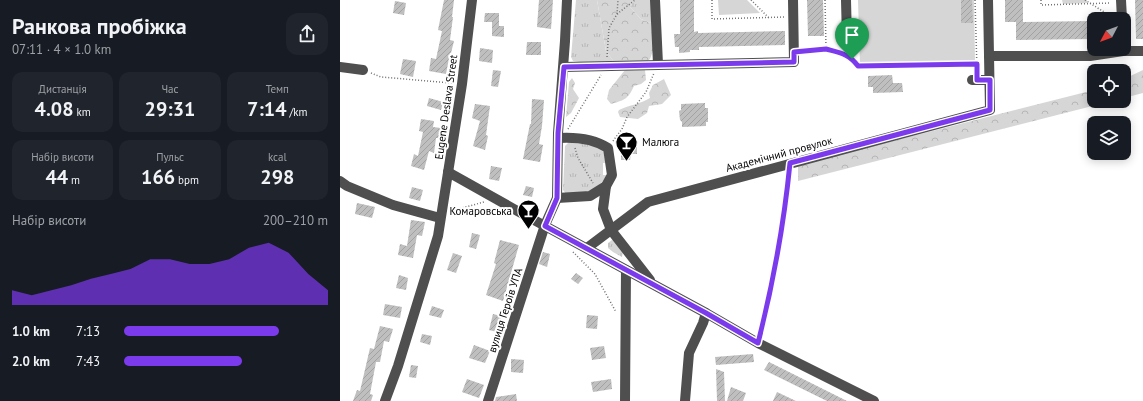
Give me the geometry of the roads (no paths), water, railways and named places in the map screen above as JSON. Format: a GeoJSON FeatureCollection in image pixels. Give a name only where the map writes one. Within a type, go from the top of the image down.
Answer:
{"type":"FeatureCollection","features":[{"type":"Feature","properties":{"kind":"street","name":"Eugene Deslava Street"},"geometry":{"type":"LineString","coordinates":[[385,401],[398,366],[438,236],[462,84],[472,0]]}},
{"type":"Feature","properties":{"kind":"street"},"geometry":{"type":"LineString","coordinates":[[562,138],[599,142],[608,148],[612,176],[602,189],[590,196],[557,198],[562,138],[567,0]]}},
{"type":"Feature","properties":{"kind":"street"},"geometry":{"type":"LineString","coordinates":[[655,0],[658,64]]}},
{"type":"Feature","properties":{"kind":"street"},"geometry":{"type":"LineString","coordinates":[[564,67],[794,62],[793,0]]}},
{"type":"Feature","properties":{"kind":"street"},"geometry":{"type":"LineString","coordinates":[[846,0],[847,39]]}},
{"type":"Feature","properties":{"kind":"street"},"geometry":{"type":"LineString","coordinates":[[974,80],[990,80],[988,0]]}},
{"type":"Feature","properties":{"kind":"street"},"geometry":{"type":"LineString","coordinates":[[1121,1],[1122,12]]}},
{"type":"Feature","properties":{"kind":"street"},"geometry":{"type":"LineString","coordinates":[[1131,50],[1143,51]]}},
{"type":"Feature","properties":{"kind":"street"},"geometry":{"type":"LineString","coordinates":[[989,56],[1087,56]]}},
{"type":"Feature","properties":{"kind":"street"},"geometry":{"type":"LineString","coordinates":[[340,67],[363,70]]}},
{"type":"Feature","properties":{"kind":"street","name":"Академічний провулок"},"geometry":{"type":"LineString","coordinates":[[587,248],[648,202],[990,110],[990,80]]}},
{"type":"Feature","properties":{"kind":"street"},"geometry":{"type":"LineString","coordinates":[[448,172],[706,313],[762,347],[874,401]]}},
{"type":"Feature","properties":{"kind":"street"},"geometry":{"type":"LineString","coordinates":[[340,181],[347,186],[392,205],[440,216]]}},
{"type":"Feature","properties":{"kind":"street"},"geometry":{"type":"LineString","coordinates":[[602,189],[603,209],[611,230],[652,284]]}},
{"type":"Feature","properties":{"kind":"street","name":"вулиця Героїв УПА"},"geometry":{"type":"LineString","coordinates":[[488,401],[545,226],[557,198]]}},
{"type":"Feature","properties":{"kind":"street"},"geometry":{"type":"LineString","coordinates":[[625,401],[626,270]]}},
{"type":"Feature","properties":{"kind":"street"},"geometry":{"type":"LineString","coordinates":[[685,401],[689,353],[706,313]]}},
{"type":"Feature","properties":{"kind":"place","name":"Малюга"},"geometry":{"type":"Point","coordinates":[626,162]}},
{"type":"Feature","properties":{"kind":"place","name":"Комаровська"},"geometry":{"type":"Point","coordinates":[528,230]}}]}
